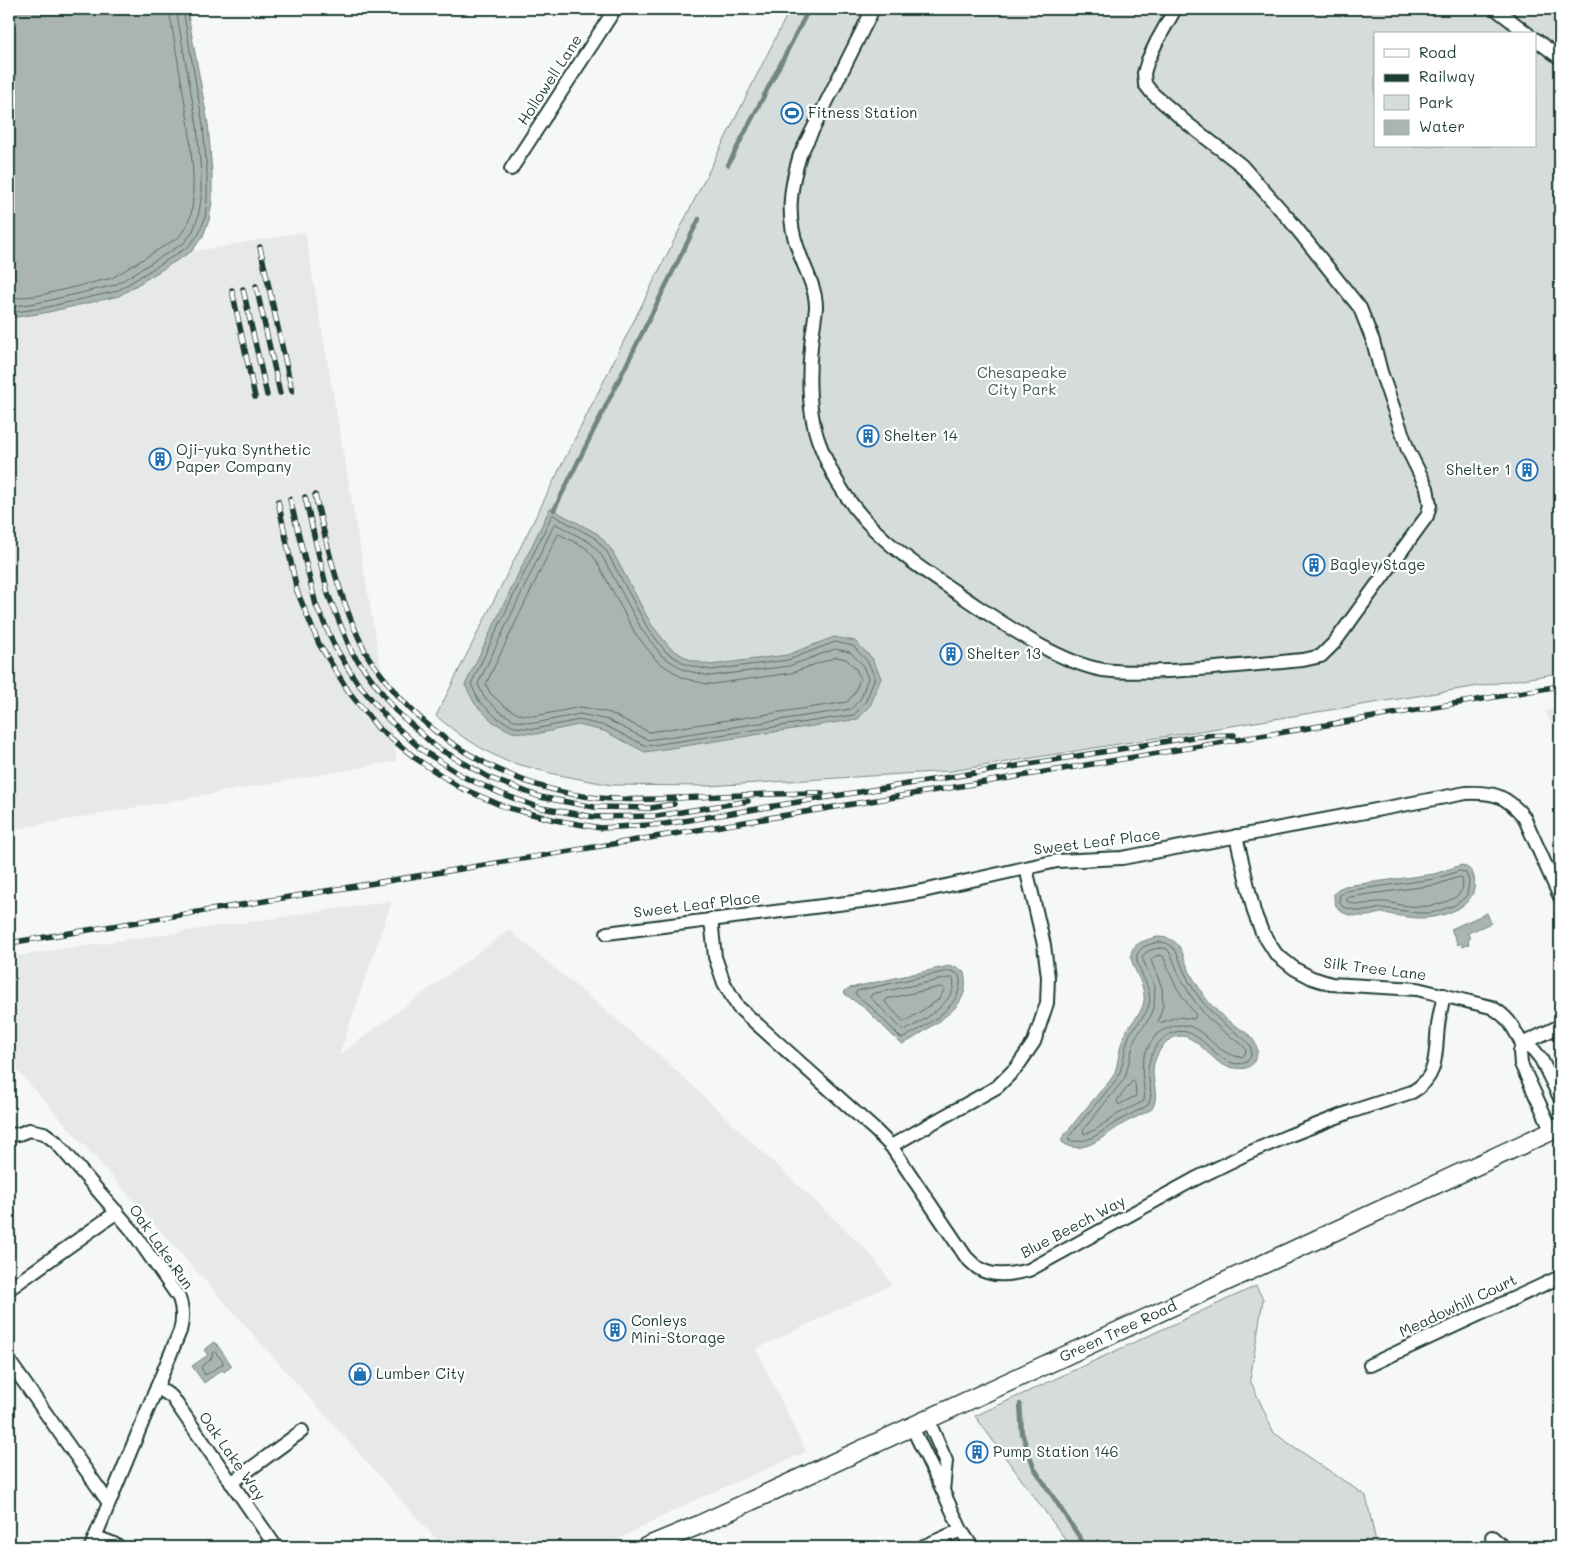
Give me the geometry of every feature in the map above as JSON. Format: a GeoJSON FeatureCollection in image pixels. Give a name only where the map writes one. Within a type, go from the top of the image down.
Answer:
{"type":"FeatureCollection","features":[{"type":"Feature","properties":{"kind":"street","name":"Hollowell Lane"},"geometry":{"type":"LineString","coordinates":[[511,169],[615,9]]}},
{"type":"Feature","properties":{"kind":"street"},"geometry":{"type":"LineString","coordinates":[[873,9],[800,155],[790,197],[792,229],[815,296],[810,360],[813,423],[820,445],[840,486],[864,518],[882,537],[921,569],[1016,632],[1080,664],[1103,670],[1142,672],[1192,670],[1303,660],[1321,656],[1336,642],[1355,617],[1427,516],[1430,505],[1427,488],[1408,450],[1381,372],[1373,341],[1360,308],[1290,218],[1241,165],[1188,124],[1152,93],[1145,84],[1144,73],[1148,60],[1175,9]]}},
{"type":"Feature","properties":{"kind":"street"},"geometry":{"type":"LineString","coordinates":[[1496,9],[1525,32]]}},
{"type":"Feature","properties":{"kind":"street"},"geometry":{"type":"LineString","coordinates":[[1536,40],[1560,58]]}},
{"type":"Feature","properties":{"kind":"street","name":"Sweet Leaf Place"},"geometry":{"type":"LineString","coordinates":[[608,933],[878,899],[923,891],[1057,861],[1122,858],[1466,793],[1500,796],[1516,807],[1524,817],[1560,897]]}},
{"type":"Feature","properties":{"kind":"street","name":"Silk Tree Lane"},"geometry":{"type":"LineString","coordinates":[[1236,836],[1254,912],[1262,932],[1276,954],[1295,969],[1312,978],[1331,984],[1417,989],[1491,1007],[1510,1021],[1522,1044],[1534,1049],[1541,1058],[1560,1098]]}},
{"type":"Feature","properties":{"kind":"street"},"geometry":{"type":"LineString","coordinates":[[891,1146],[997,1087],[1017,1067],[1034,1042],[1047,1003],[1048,977],[1044,945],[1026,868]]}},
{"type":"Feature","properties":{"kind":"street","name":"Blue Beech Way"},"geometry":{"type":"LineString","coordinates":[[710,919],[715,956],[724,983],[738,1006],[891,1146],[966,1257],[979,1269],[995,1274],[1013,1274],[1029,1270],[1194,1179],[1246,1154],[1297,1132],[1412,1092],[1421,1087],[1427,1080],[1436,1058],[1438,1024],[1444,995]]}},
{"type":"Feature","properties":{"kind":"street"},"geometry":{"type":"LineString","coordinates":[[1522,1044],[1560,1026]]}},
{"type":"Feature","properties":{"kind":"street","name":"Silk Tree Lane"},"geometry":{"type":"LineString","coordinates":[[1522,1044],[1520,1052],[1522,1064],[1556,1129]]}},
{"type":"Feature","properties":{"kind":"street","name":"Green Tree Road"},"geometry":{"type":"LineString","coordinates":[[646,1547],[928,1420],[1556,1129]]}},
{"type":"Feature","properties":{"kind":"street","name":"Oak Lake Run"},"geometry":{"type":"LineString","coordinates":[[9,1135],[29,1130],[44,1133],[56,1142],[131,1229],[182,1305],[180,1331],[93,1542]]}},
{"type":"Feature","properties":{"kind":"street"},"geometry":{"type":"LineString","coordinates":[[9,1289],[117,1212]]}},
{"type":"Feature","properties":{"kind":"street","name":"Meadowhill Court"},"geometry":{"type":"LineString","coordinates":[[1370,1365],[1560,1278]]}},
{"type":"Feature","properties":{"kind":"street"},"geometry":{"type":"LineString","coordinates":[[9,1361],[109,1503]]}},
{"type":"Feature","properties":{"kind":"street","name":"Oak Lake Way"},"geometry":{"type":"LineString","coordinates":[[157,1387],[172,1397],[276,1547]]}},
{"type":"Feature","properties":{"kind":"street"},"geometry":{"type":"LineString","coordinates":[[928,1420],[946,1461],[943,1492]]}},
{"type":"Feature","properties":{"kind":"street"},"geometry":{"type":"LineString","coordinates":[[912,1427],[961,1530],[972,1547]]}},
{"type":"Feature","properties":{"kind":"street"},"geometry":{"type":"LineString","coordinates":[[231,1483],[302,1431]]}},
{"type":"Feature","properties":{"kind":"street"},"geometry":{"type":"LineString","coordinates":[[922,1547],[961,1530]]}},
{"type":"Feature","properties":{"kind":"street","name":"Green Tree Road"},"geometry":{"type":"LineString","coordinates":[[659,1547],[675,1535]]}},
{"type":"Feature","properties":{"kind":"street"},"geometry":{"type":"LineString","coordinates":[[1492,1537],[1503,1547]]}},
{"type":"Feature","properties":{"kind":"street"},"geometry":{"type":"LineString","coordinates":[[93,1542],[112,1543],[119,1547]]}},
{"type":"Feature","properties":{"kind":"shaded area"},"geometry":{"type":"Polygon","coordinates":[[[305,232],[397,761],[9,830],[9,284],[305,232]]]}},
{"type":"Feature","properties":{"kind":"shaded area"},"geometry":{"type":"Polygon","coordinates":[[[1560,708],[1560,741],[1545,711],[1560,708]]]}},
{"type":"Feature","properties":{"kind":"shaded area"},"geometry":{"type":"Polygon","coordinates":[[[392,901],[339,1055],[509,930],[665,1060],[871,1254],[892,1284],[756,1349],[806,1452],[693,1501],[602,1547],[443,1547],[9,1061],[9,957],[392,901]]]}},
{"type":"Feature","properties":{"kind":"green space","name":"Chesapeake City Park"},"geometry":{"type":"Polygon","coordinates":[[[790,9],[1560,9],[1560,673],[951,771],[708,786],[611,785],[554,774],[506,761],[460,735],[436,716],[790,9]]]}},
{"type":"Feature","properties":{"kind":"green space"},"geometry":{"type":"Polygon","coordinates":[[[1256,1286],[1263,1299],[1250,1380],[1274,1433],[1366,1496],[1377,1547],[1071,1547],[975,1416],[1256,1286]]]}},
{"type":"Feature","properties":{"kind":"water"},"geometry":{"type":"Polygon","coordinates":[[[9,9],[187,9],[208,124],[212,201],[209,220],[203,236],[192,251],[119,296],[44,313],[9,318],[9,9]]]}},
{"type":"Feature","properties":{"kind":"water"},"geometry":{"type":"Polygon","coordinates":[[[550,508],[598,534],[611,549],[651,624],[670,648],[690,660],[710,665],[787,655],[834,637],[855,641],[872,658],[881,678],[871,704],[858,719],[645,752],[604,731],[578,725],[536,734],[512,732],[493,722],[475,704],[465,685],[550,508]]]}},
{"type":"Feature","properties":{"kind":"water"},"geometry":{"type":"Polygon","coordinates":[[[1461,865],[1469,869],[1474,877],[1474,887],[1471,896],[1458,909],[1439,916],[1418,918],[1382,913],[1369,916],[1355,916],[1344,913],[1336,906],[1334,901],[1334,894],[1338,889],[1345,886],[1434,874],[1461,865]]]}},
{"type":"Feature","properties":{"kind":"water"},"geometry":{"type":"Polygon","coordinates":[[[1487,913],[1491,923],[1468,933],[1469,944],[1463,947],[1461,943],[1458,945],[1451,929],[1487,913]]]}},
{"type":"Feature","properties":{"kind":"water"},"geometry":{"type":"Polygon","coordinates":[[[1158,937],[1172,940],[1180,947],[1189,970],[1201,991],[1221,1015],[1252,1038],[1256,1045],[1256,1057],[1253,1063],[1247,1067],[1230,1067],[1221,1064],[1191,1039],[1181,1036],[1173,1038],[1162,1047],[1155,1062],[1153,1071],[1155,1100],[1152,1109],[1121,1125],[1093,1143],[1077,1148],[1069,1146],[1062,1142],[1062,1138],[1112,1078],[1123,1039],[1143,1005],[1144,994],[1131,956],[1133,948],[1142,942],[1158,937]]]}},
{"type":"Feature","properties":{"kind":"water"},"geometry":{"type":"Polygon","coordinates":[[[949,966],[957,967],[964,972],[965,990],[959,1003],[941,1020],[903,1044],[867,1010],[845,994],[844,991],[850,988],[949,966]]]}},
{"type":"Feature","properties":{"kind":"water"},"geometry":{"type":"Polygon","coordinates":[[[215,1342],[232,1366],[224,1372],[222,1370],[204,1383],[192,1366],[208,1355],[204,1350],[215,1342]]]}},
{"type":"Feature","properties":{"kind":"waterway"},"geometry":{"type":"LineString","coordinates":[[728,165],[809,9]]}},
{"type":"Feature","properties":{"kind":"waterway"},"geometry":{"type":"LineString","coordinates":[[554,510],[699,219]]}},
{"type":"Feature","properties":{"kind":"waterway"},"geometry":{"type":"LineString","coordinates":[[1020,1404],[1022,1433],[1034,1468],[1086,1547]]}},
{"type":"Feature","properties":{"kind":"railway"},"geometry":{"type":"LineString","coordinates":[[260,247],[292,391]]}},
{"type":"Feature","properties":{"kind":"railway"},"geometry":{"type":"LineString","coordinates":[[256,286],[280,393]]}},
{"type":"Feature","properties":{"kind":"railway"},"geometry":{"type":"LineString","coordinates":[[243,289],[267,395]]}},
{"type":"Feature","properties":{"kind":"railway"},"geometry":{"type":"LineString","coordinates":[[232,290],[255,397]]}},
{"type":"Feature","properties":{"kind":"railway"},"geometry":{"type":"LineString","coordinates":[[315,495],[342,595],[368,656],[404,702],[426,723],[452,743],[479,760],[508,774],[538,785],[568,793],[599,798],[638,799],[822,793]]}},
{"type":"Feature","properties":{"kind":"railway"},"geometry":{"type":"LineString","coordinates":[[305,497],[328,594],[352,653],[395,710],[436,747],[490,778],[540,797],[594,807],[651,808],[674,804]]}},
{"type":"Feature","properties":{"kind":"railway"},"geometry":{"type":"LineString","coordinates":[[290,499],[316,605],[335,647],[356,681],[388,719],[422,750],[464,777],[502,794],[541,808],[594,817],[657,816],[748,801]]}},
{"type":"Feature","properties":{"kind":"railway"},"geometry":{"type":"LineString","coordinates":[[278,501],[297,591],[319,644],[349,692],[378,728],[418,760],[459,787],[505,807],[555,820],[601,828],[665,824],[1199,736],[1234,735]]}},
{"type":"Feature","properties":{"kind":"railway"},"geometry":{"type":"LineString","coordinates":[[9,943],[1560,686]]}},
{"type":"Feature","properties":{"kind":"place","name":"Fitness Station"},"geometry":{"type":"Point","coordinates":[792,113]}},
{"type":"Feature","properties":{"kind":"place","name":"Shelter 14"},"geometry":{"type":"Point","coordinates":[868,436]}},
{"type":"Feature","properties":{"kind":"place","name":"Oji-yuka Synthetic Paper Company"},"geometry":{"type":"Point","coordinates":[160,459]}},
{"type":"Feature","properties":{"kind":"place","name":"Shelter 1"},"geometry":{"type":"Point","coordinates":[1527,470]}},
{"type":"Feature","properties":{"kind":"place","name":"Bagley Stage"},"geometry":{"type":"Point","coordinates":[1314,565]}},
{"type":"Feature","properties":{"kind":"place","name":"Shelter 13"},"geometry":{"type":"Point","coordinates":[951,654]}},
{"type":"Feature","properties":{"kind":"place","name":"Conleys Mini-Storage"},"geometry":{"type":"Point","coordinates":[615,1330]}},
{"type":"Feature","properties":{"kind":"place","name":"Lumber City"},"geometry":{"type":"Point","coordinates":[360,1374]}},
{"type":"Feature","properties":{"kind":"place","name":"Pump Station 146"},"geometry":{"type":"Point","coordinates":[977,1452]}}]}
